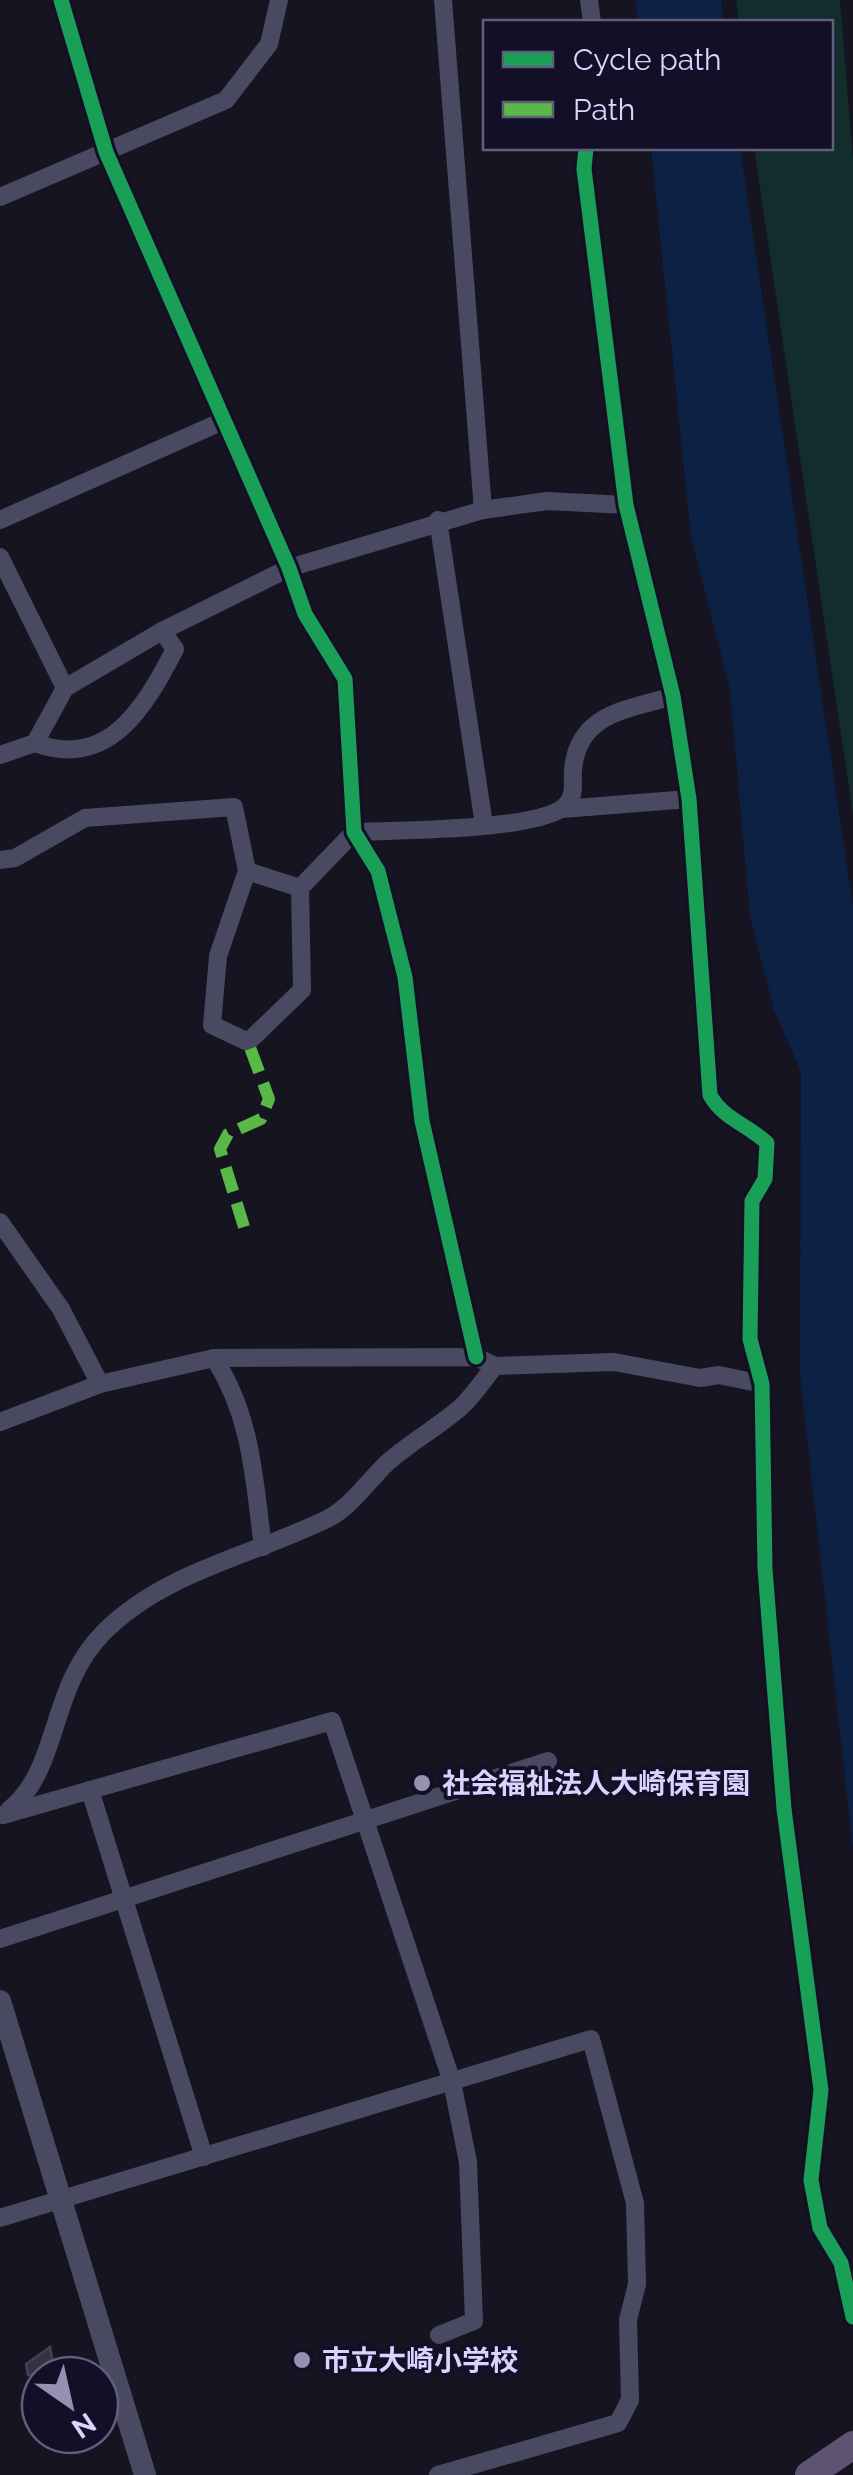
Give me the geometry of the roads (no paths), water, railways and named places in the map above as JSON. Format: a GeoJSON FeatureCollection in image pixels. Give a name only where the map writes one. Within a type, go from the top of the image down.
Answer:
{"type":"FeatureCollection","features":[{"type":"Feature","properties":{"kind":"main road"},"geometry":{"type":"LineString","coordinates":[[810,2475],[853,2445]]}},
{"type":"Feature","properties":{"kind":"street"},"geometry":{"type":"LineString","coordinates":[[61,0],[106,152],[289,568],[305,614],[345,679],[354,832],[378,870],[405,977],[422,1121],[476,1357]]}},
{"type":"Feature","properties":{"kind":"street"},"geometry":{"type":"LineString","coordinates":[[0,197],[226,100],[269,44],[279,0]]}},
{"type":"Feature","properties":{"kind":"street"},"geometry":{"type":"LineString","coordinates":[[443,0],[482,510]]}},
{"type":"Feature","properties":{"kind":"street"},"geometry":{"type":"LineString","coordinates":[[586,150],[626,505],[672,696],[688,800],[710,1095],[721,1114],[748,1125],[767,1143],[765,1179],[752,1201],[750,1339],[762,1384],[766,1568],[784,1809],[821,2090],[811,2180],[820,2228],[841,2263],[853,2318]]}},
{"type":"Feature","properties":{"kind":"street"},"geometry":{"type":"LineString","coordinates":[[0,520],[223,421]]}},
{"type":"Feature","properties":{"kind":"street"},"geometry":{"type":"LineString","coordinates":[[35,744],[65,688],[162,632],[289,568],[438,520],[482,510],[548,500],[626,505]]}},
{"type":"Feature","properties":{"kind":"street"},"geometry":{"type":"LineString","coordinates":[[438,520],[484,826]]}},
{"type":"Feature","properties":{"kind":"street"},"geometry":{"type":"LineString","coordinates":[[0,557],[65,688]]}},
{"type":"Feature","properties":{"kind":"street"},"geometry":{"type":"LineString","coordinates":[[0,755],[35,744],[62,753],[110,741],[155,688],[176,649],[162,632]]}},
{"type":"Feature","properties":{"kind":"street"},"geometry":{"type":"LineString","coordinates":[[562,809],[573,796],[580,739],[597,718],[672,696]]}},
{"type":"Feature","properties":{"kind":"street"},"geometry":{"type":"LineString","coordinates":[[0,860],[15,858],[85,818],[234,807],[247,871],[218,956],[212,1025],[248,1042],[302,990],[300,888],[354,832],[484,826],[562,809],[688,800]]}},
{"type":"Feature","properties":{"kind":"street"},"geometry":{"type":"LineString","coordinates":[[247,871],[300,888]]}},
{"type":"Feature","properties":{"kind":"street"},"geometry":{"type":"LineString","coordinates":[[0,1222],[61,1309],[100,1384]]}},
{"type":"Feature","properties":{"kind":"street"},"geometry":{"type":"LineString","coordinates":[[0,1422],[100,1384],[214,1358],[476,1357],[495,1366],[614,1362],[700,1378],[720,1374],[762,1384]]}},
{"type":"Feature","properties":{"kind":"street"},"geometry":{"type":"LineString","coordinates":[[214,1358],[236,1392],[240,1407],[251,1453],[263,1547]]}},
{"type":"Feature","properties":{"kind":"street"},"geometry":{"type":"LineString","coordinates":[[2,1815],[34,1786],[60,1700],[74,1670],[107,1629],[195,1569],[263,1547],[332,1517],[392,1458],[464,1404],[495,1366]]}},
{"type":"Feature","properties":{"kind":"street"},"geometry":{"type":"LineString","coordinates":[[2,1815],[332,1721],[452,2082],[468,2162],[474,2321],[439,2335]]}},
{"type":"Feature","properties":{"kind":"street"},"geometry":{"type":"LineString","coordinates":[[0,1939],[364,1824],[548,1761]]}},
{"type":"Feature","properties":{"kind":"street"},"geometry":{"type":"LineString","coordinates":[[90,1790],[204,2157]]}},
{"type":"Feature","properties":{"kind":"street"},"geometry":{"type":"LineString","coordinates":[[0,2001],[145,2475]]}},
{"type":"Feature","properties":{"kind":"street"},"geometry":{"type":"LineString","coordinates":[[0,2218],[591,2039],[636,2203],[637,2284],[628,2320],[630,2400],[618,2424],[438,2475]]}},
{"type":"Feature","properties":{"kind":"water"},"geometry":{"type":"Polygon","coordinates":[[[635,0],[721,0],[724,20],[638,20],[635,0]]]}},
{"type":"Feature","properties":{"kind":"water"},"geometry":{"type":"Polygon","coordinates":[[[651,150],[740,150],[853,907],[853,1849],[800,1374],[801,1072],[774,1010],[750,917],[730,690],[691,536],[651,150]]]}},
{"type":"Feature","properties":{"kind":"place","name":"社会福祉法人大崎保育園"},"geometry":{"type":"Point","coordinates":[422,1783]}},
{"type":"Feature","properties":{"kind":"place","name":"市立大崎小学校"},"geometry":{"type":"Point","coordinates":[302,2360]}}]}
